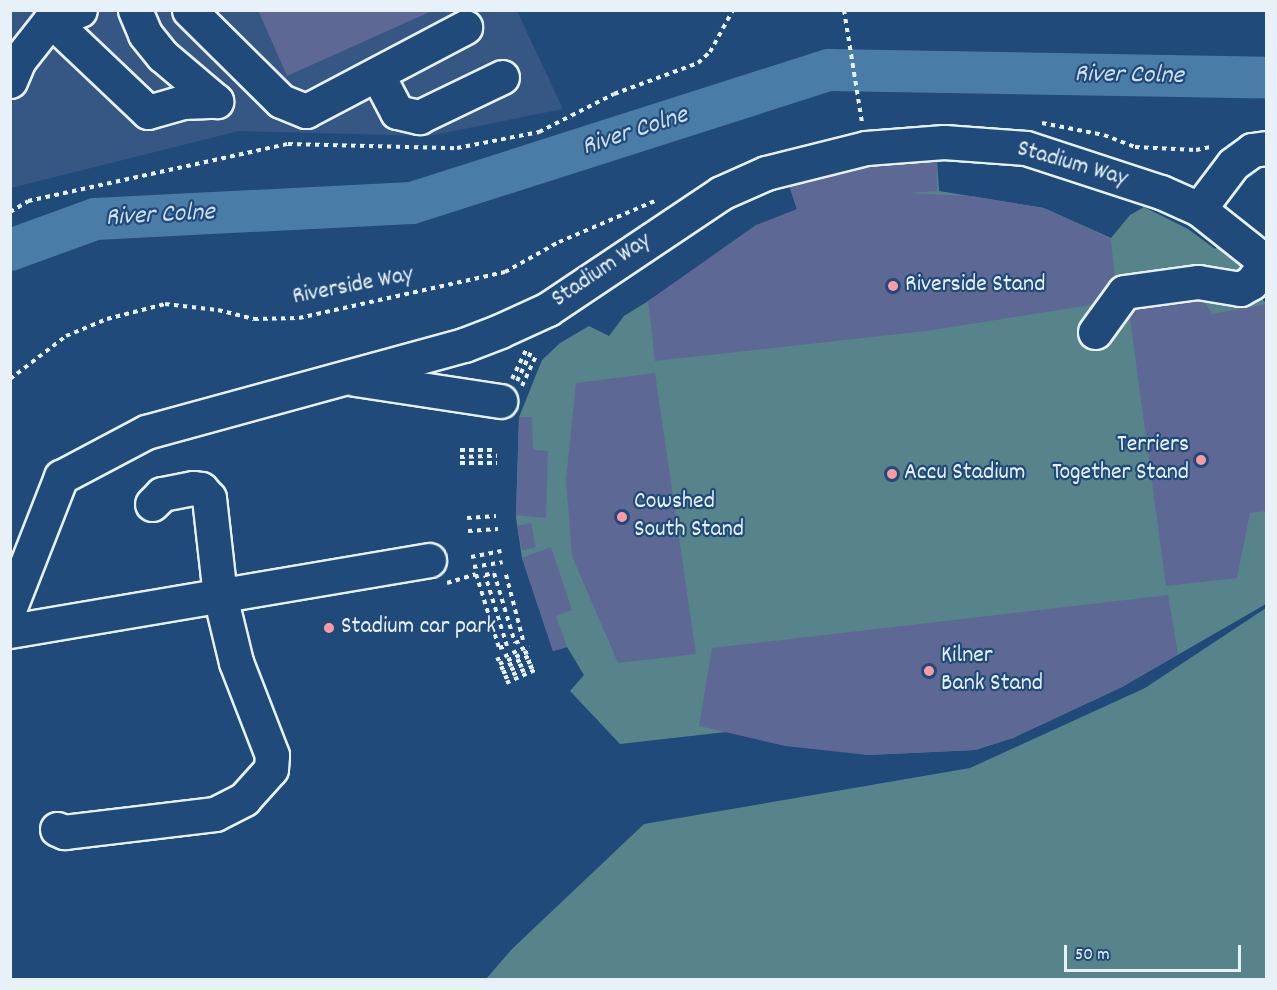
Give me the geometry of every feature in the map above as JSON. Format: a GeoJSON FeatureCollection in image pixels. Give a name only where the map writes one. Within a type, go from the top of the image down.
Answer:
{"type":"FeatureCollection","features":[{"type":"Feature","properties":{"kind":"street"},"geometry":{"type":"LineString","coordinates":[[10,81],[19,60],[66,16],[148,112],[182,102],[216,101],[163,56],[145,34],[135,10]]}},
{"type":"Feature","properties":{"kind":"street"},"geometry":{"type":"LineString","coordinates":[[189,10],[281,101],[306,111],[465,27]]}},
{"type":"Feature","properties":{"kind":"street"},"geometry":{"type":"LineString","coordinates":[[377,74],[397,112],[419,117],[502,77]]}},
{"type":"Feature","properties":{"kind":"street","name":"Stadium Way"},"geometry":{"type":"LineString","coordinates":[[10,607],[61,477],[146,432],[464,345],[500,331],[548,309],[721,193],[766,173],[866,148],[944,142],[1026,148],[1161,192],[1198,209],[1257,255],[1266,257]]}},
{"type":"Feature","properties":{"kind":"street"},"geometry":{"type":"LineString","coordinates":[[1198,209],[1233,164],[1252,150],[1266,148]]}},
{"type":"Feature","properties":{"kind":"street"},"geometry":{"type":"LineString","coordinates":[[1095,332],[1124,292],[1198,282],[1240,289],[1251,283],[1266,262]]}},
{"type":"Feature","properties":{"kind":"street"},"geometry":{"type":"LineString","coordinates":[[342,377],[511,390]]}},
{"type":"Feature","properties":{"kind":"street"},"geometry":{"type":"LineString","coordinates":[[57,829],[64,832],[215,814],[244,799],[271,770],[272,755],[236,662],[220,596],[207,493],[193,488],[162,494],[152,504]]}},
{"type":"Feature","properties":{"kind":"street"},"geometry":{"type":"LineString","coordinates":[[10,631],[220,596],[438,572]]}},
{"type":"Feature","properties":{"kind":"path"},"geometry":{"type":"LineString","coordinates":[[844,10],[863,128]]}},
{"type":"Feature","properties":{"kind":"path"},"geometry":{"type":"LineString","coordinates":[[1034,125],[1045,121],[1135,147],[1196,150],[1215,146]]}},
{"type":"Feature","properties":{"kind":"path","name":"Riverside Way"},"geometry":{"type":"LineString","coordinates":[[10,379],[66,336],[107,318],[165,304],[218,310],[254,319],[299,318],[505,272]]}},
{"type":"Feature","properties":{"kind":"path"},"geometry":{"type":"LineString","coordinates":[[511,390],[526,349]]}},
{"type":"Feature","properties":{"kind":"path"},"geometry":{"type":"LineString","coordinates":[[511,390],[531,352]]}},
{"type":"Feature","properties":{"kind":"path"},"geometry":{"type":"LineString","coordinates":[[511,390],[537,354]]}},
{"type":"Feature","properties":{"kind":"path"},"geometry":{"type":"LineString","coordinates":[[460,450],[496,450]]}},
{"type":"Feature","properties":{"kind":"path"},"geometry":{"type":"LineString","coordinates":[[460,457],[496,456]]}},
{"type":"Feature","properties":{"kind":"path"},"geometry":{"type":"LineString","coordinates":[[460,463],[497,463]]}},
{"type":"Feature","properties":{"kind":"path"},"geometry":{"type":"LineString","coordinates":[[467,518],[496,516]]}},
{"type":"Feature","properties":{"kind":"path"},"geometry":{"type":"LineString","coordinates":[[468,531],[498,529]]}},
{"type":"Feature","properties":{"kind":"path"},"geometry":{"type":"LineString","coordinates":[[471,557],[501,551]]}},
{"type":"Feature","properties":{"kind":"path"},"geometry":{"type":"LineString","coordinates":[[473,567],[503,562]]}},
{"type":"Feature","properties":{"kind":"path"},"geometry":{"type":"LineString","coordinates":[[438,572],[476,574],[499,648],[507,646],[485,575],[494,573],[515,643],[523,640],[505,571]]}},
{"type":"Feature","properties":{"kind":"path"},"geometry":{"type":"LineString","coordinates":[[533,658],[501,671],[533,658]]}},
{"type":"Feature","properties":{"kind":"shaded area"},"geometry":{"type":"Polygon","coordinates":[[[11,11],[517,11],[563,109],[429,136],[239,131],[11,188],[11,11]]]}},
{"type":"Feature","properties":{"kind":"green space","name":"Accu Stadium"},"geometry":{"type":"Polygon","coordinates":[[[937,158],[939,191],[1044,208],[1111,238],[1130,215],[1144,207],[1188,229],[1215,249],[1219,245],[1243,264],[1239,274],[1266,303],[1266,604],[1122,687],[1013,738],[975,750],[868,755],[735,731],[620,744],[570,691],[584,675],[567,647],[553,651],[522,558],[516,518],[519,417],[542,360],[560,343],[589,326],[609,336],[624,316],[797,209],[788,182],[937,158]]]}},
{"type":"Feature","properties":{"kind":"green space"},"geometry":{"type":"Polygon","coordinates":[[[1266,608],[1266,979],[486,979],[512,949],[644,824],[970,768],[1145,688],[1266,608]]]}},
{"type":"Feature","properties":{"kind":"building"},"geometry":{"type":"Polygon","coordinates":[[[258,10],[434,10],[287,76],[258,10]]]}},
{"type":"Feature","properties":{"kind":"building","name":"Riverside Stand"},"geometry":{"type":"Polygon","coordinates":[[[937,158],[937,191],[907,193],[971,196],[1044,208],[1111,239],[1117,301],[926,331],[655,361],[648,301],[756,225],[797,209],[788,182],[833,167],[937,158]]]}},
{"type":"Feature","properties":{"kind":"building","name":"Terriers Together Stand"},"geometry":{"type":"Polygon","coordinates":[[[1196,286],[1212,314],[1266,304],[1266,511],[1250,513],[1237,578],[1166,586],[1127,296],[1196,286]]]}},
{"type":"Feature","properties":{"kind":"building","name":"Cowshed South Stand"},"geometry":{"type":"Polygon","coordinates":[[[655,373],[696,654],[618,663],[572,556],[566,479],[576,383],[655,373]]]}},
{"type":"Feature","properties":{"kind":"building"},"geometry":{"type":"Polygon","coordinates":[[[519,417],[532,417],[533,450],[548,451],[546,518],[516,515],[519,417]]]}},
{"type":"Feature","properties":{"kind":"building"},"geometry":{"type":"Polygon","coordinates":[[[531,523],[536,548],[522,550],[517,526],[531,523]]]}},
{"type":"Feature","properties":{"kind":"building"},"geometry":{"type":"Polygon","coordinates":[[[551,547],[572,610],[556,616],[567,647],[553,651],[522,558],[551,547]]]}},
{"type":"Feature","properties":{"kind":"building","name":"Kilner Bank Stand"},"geometry":{"type":"Polygon","coordinates":[[[1168,595],[1178,654],[1122,687],[1013,738],[975,750],[868,755],[785,746],[699,726],[712,648],[1168,595]]]}},
{"type":"Feature","properties":{"kind":"waterway","name":"River Colne"},"geometry":{"type":"LineString","coordinates":[[10,250],[95,219],[412,203],[829,70],[1266,78]]}},
{"type":"Feature","properties":{"kind":"place","name":"Riverside Stand"},"geometry":{"type":"Point","coordinates":[893,286]}},
{"type":"Feature","properties":{"kind":"place","name":"Terriers Together Stand"},"geometry":{"type":"Point","coordinates":[1201,460]}},
{"type":"Feature","properties":{"kind":"place","name":"Accu Stadium"},"geometry":{"type":"Point","coordinates":[892,474]}},
{"type":"Feature","properties":{"kind":"place","name":"Cowshed South Stand"},"geometry":{"type":"Point","coordinates":[622,517]}},
{"type":"Feature","properties":{"kind":"place","name":"Stadium car park"},"geometry":{"type":"Point","coordinates":[329,628]}},
{"type":"Feature","properties":{"kind":"place","name":"Kilner Bank Stand"},"geometry":{"type":"Point","coordinates":[929,671]}}]}
